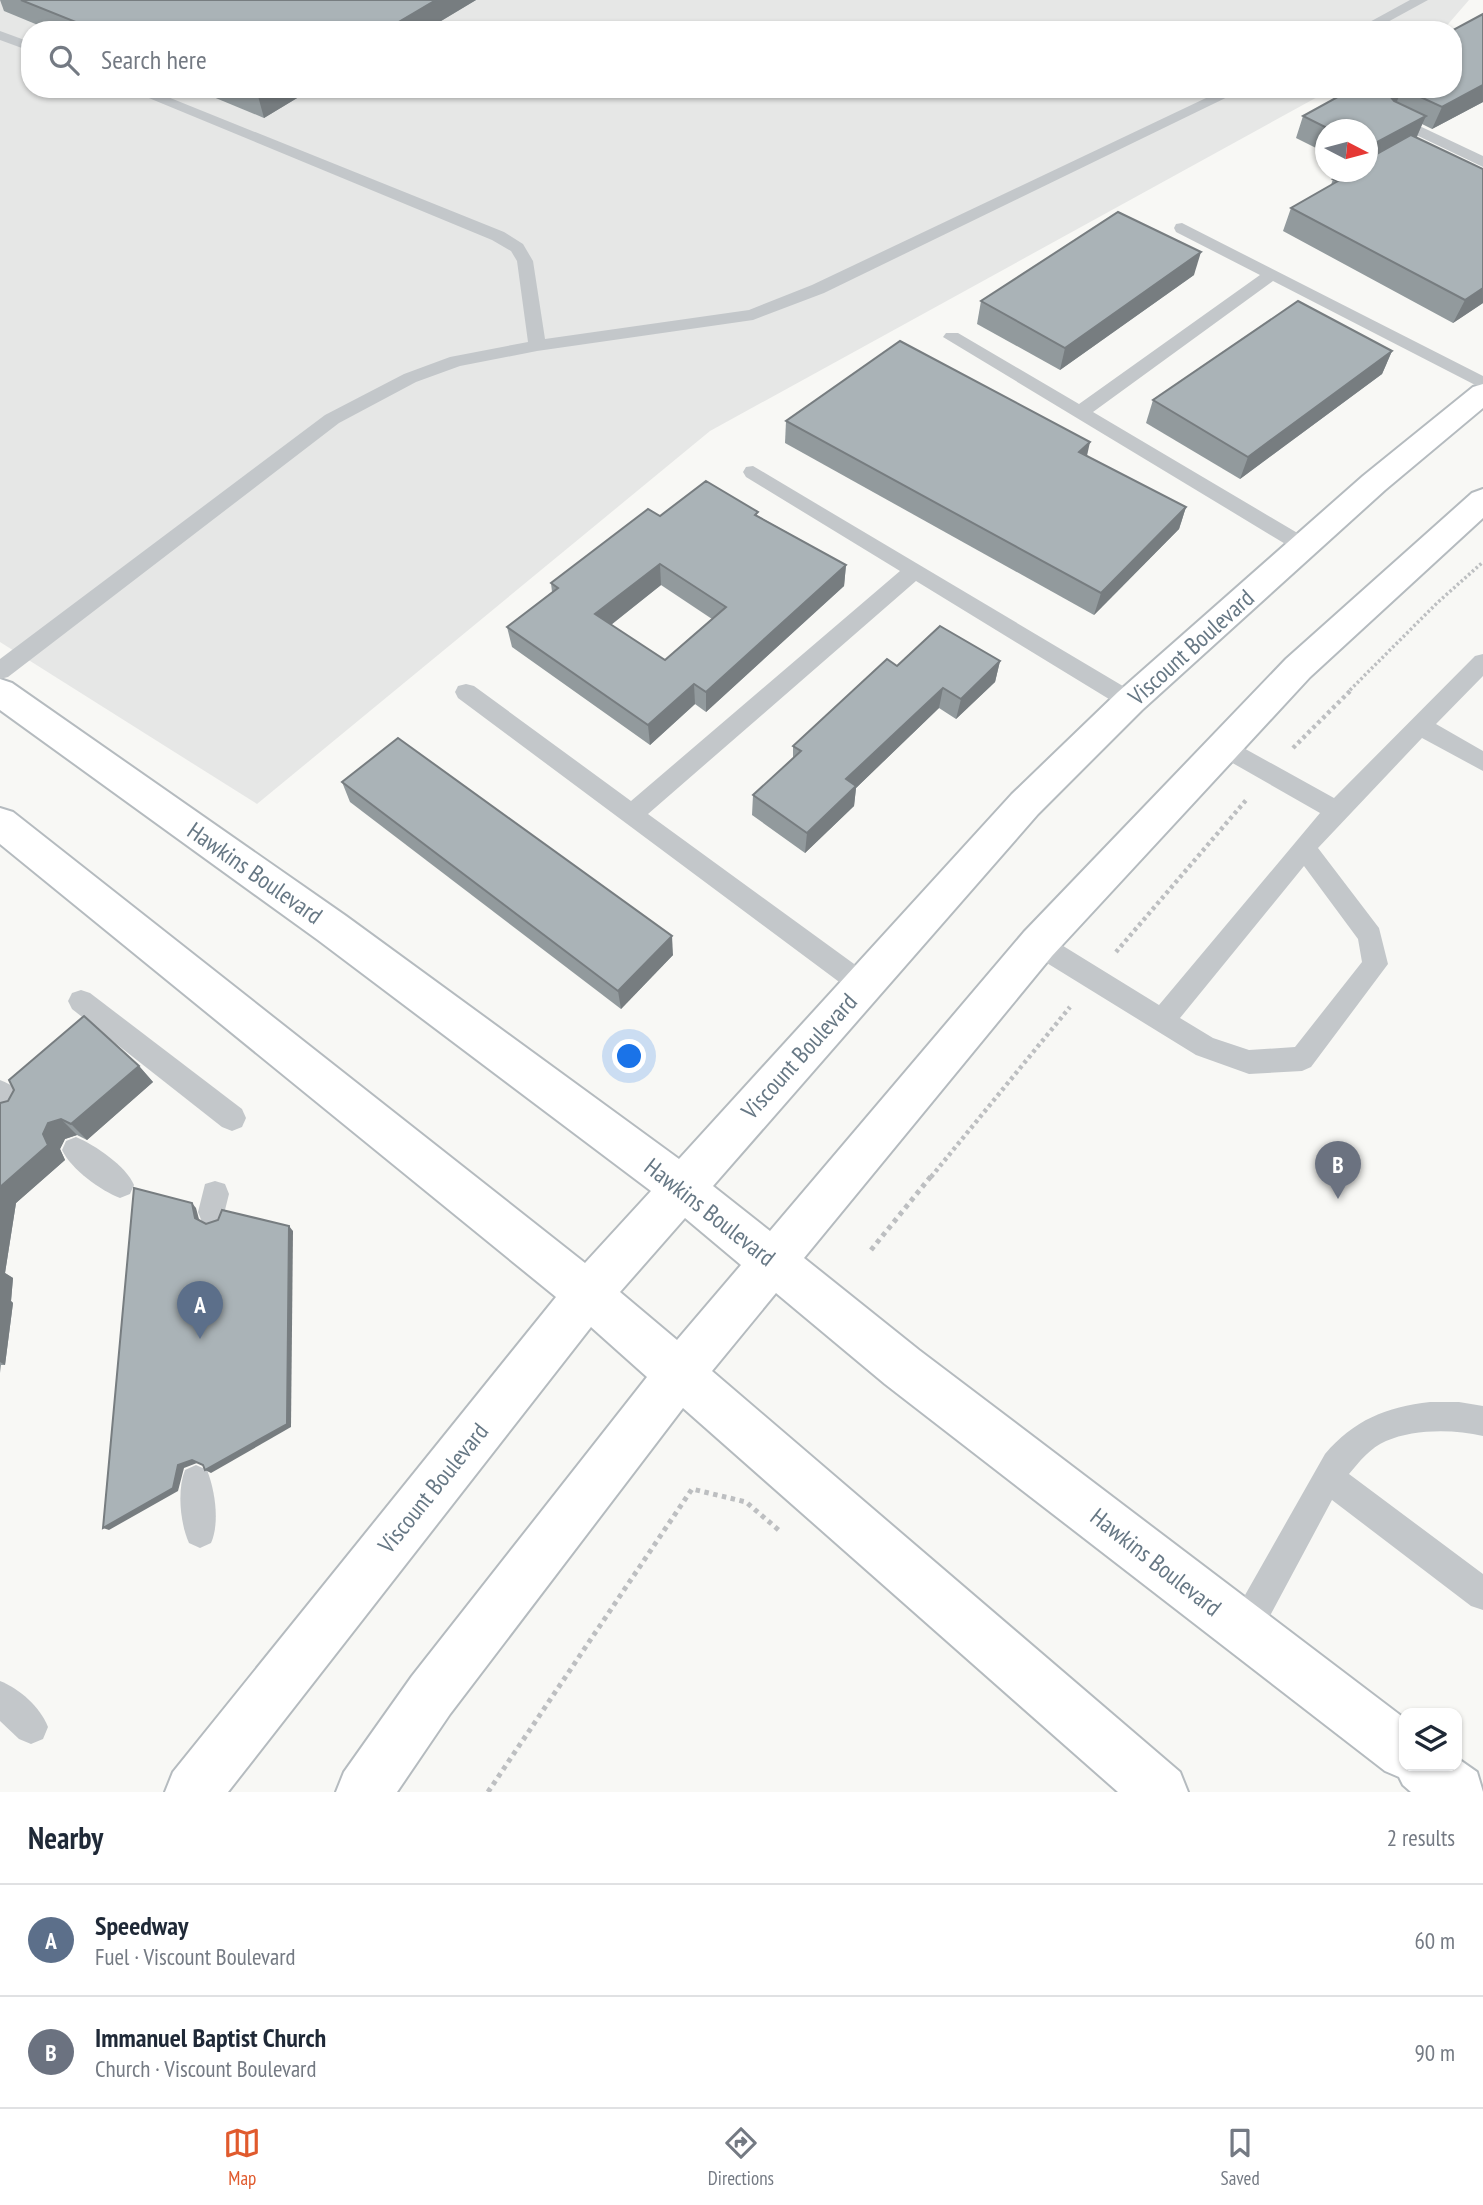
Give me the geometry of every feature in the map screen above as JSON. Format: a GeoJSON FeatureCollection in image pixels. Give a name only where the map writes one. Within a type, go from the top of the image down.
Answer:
{"type":"FeatureCollection","features":[{"type":"Feature","properties":{"kind":"main road","name":"Viscount Boulevard"},"geometry":{"type":"LineString","coordinates":[[193,1792],[588,1294],[1024,804],[1130,701],[1374,483],[1483,393]]}},
{"type":"Feature","properties":{"kind":"main road"},"geometry":{"type":"LineString","coordinates":[[364,1792],[431,1695],[680,1373],[1038,944],[1298,668],[1483,500]]}},
{"type":"Feature","properties":{"kind":"main road","name":"Hawkins Boulevard"},"geometry":{"type":"LineString","coordinates":[[0,692],[332,928],[681,1187],[902,1367],[1399,1748]]}},
{"type":"Feature","properties":{"kind":"main road"},"geometry":{"type":"LineString","coordinates":[[0,823],[588,1294],[1160,1792]]}},
{"type":"Feature","properties":{"kind":"main road"},"geometry":{"type":"LineString","coordinates":[[1429,1771],[1457,1792]]}},
{"type":"Feature","properties":{"kind":"lane"},"geometry":{"type":"LineString","coordinates":[[1380,21],[1421,0]]}},
{"type":"Feature","properties":{"kind":"lane"},"geometry":{"type":"LineString","coordinates":[[0,35],[21,43]]}},
{"type":"Feature","properties":{"kind":"lane"},"geometry":{"type":"LineString","coordinates":[[156,98],[498,236],[517,248],[525,261],[537,345]]}},
{"type":"Feature","properties":{"kind":"lane"},"geometry":{"type":"LineString","coordinates":[[0,671],[332,419],[399,383],[456,362],[537,345],[753,315],[818,289],[1218,98]]}},
{"type":"Feature","properties":{"kind":"lane"},"geometry":{"type":"LineString","coordinates":[[1392,118],[1479,155]]}},
{"type":"Feature","properties":{"kind":"lane"},"geometry":{"type":"LineString","coordinates":[[1182,228],[1483,383]]}},
{"type":"Feature","properties":{"kind":"lane"},"geometry":{"type":"LineString","coordinates":[[1079,412],[1272,274]]}},
{"type":"Feature","properties":{"kind":"lane"},"geometry":{"type":"LineString","coordinates":[[952,337],[1304,546]]}},
{"type":"Feature","properties":{"kind":"lane"},"geometry":{"type":"LineString","coordinates":[[753,472],[1130,701]]}},
{"type":"Feature","properties":{"kind":"lane"},"geometry":{"type":"LineString","coordinates":[[632,814],[915,570]]}},
{"type":"Feature","properties":{"kind":"lane"},"geometry":{"type":"LineString","coordinates":[[1163,1019],[1336,811],[1483,662]]}},
{"type":"Feature","properties":{"kind":"lane"},"geometry":{"type":"LineString","coordinates":[[466,692],[863,985]]}},
{"type":"Feature","properties":{"kind":"lane"},"geometry":{"type":"LineString","coordinates":[[1420,726],[1483,762]]}},
{"type":"Feature","properties":{"kind":"lane"},"geometry":{"type":"LineString","coordinates":[[1223,747],[1336,811]]}},
{"type":"Feature","properties":{"kind":"lane"},"geometry":{"type":"LineString","coordinates":[[1038,944],[1205,1047],[1250,1062],[1302,1059],[1375,964],[1370,936],[1304,848]]}},
{"type":"Feature","properties":{"kind":"lane"},"geometry":{"type":"LineString","coordinates":[[82,1001],[232,1118]]}},
{"type":"Feature","properties":{"kind":"lane"},"geometry":{"type":"LineString","coordinates":[[76,1150],[120,1185]]}},
{"type":"Feature","properties":{"kind":"lane"},"geometry":{"type":"LineString","coordinates":[[1244,1630],[1334,1464],[1376,1429],[1444,1415],[1483,1421]]}},
{"type":"Feature","properties":{"kind":"lane"},"geometry":{"type":"LineString","coordinates":[[1327,1478],[1483,1594]]}},
{"type":"Feature","properties":{"kind":"lane"},"geometry":{"type":"LineString","coordinates":[[196,1481],[200,1532]]}},
{"type":"Feature","properties":{"kind":"lane"},"geometry":{"type":"LineString","coordinates":[[0,1698],[32,1727]]}},
{"type":"Feature","properties":{"kind":"path"},"geometry":{"type":"LineString","coordinates":[[871,1250],[1094,978],[1268,773],[1437,603],[1483,562]]}},
{"type":"Feature","properties":{"kind":"path"},"geometry":{"type":"LineString","coordinates":[[488,1792],[692,1489]]}},
{"type":"Feature","properties":{"kind":"shaded area"},"geometry":{"type":"Polygon","coordinates":[[[0,0],[1469,0],[1451,21],[21,21],[21,98],[1316,98],[710,431],[257,804],[0,642],[0,0]]]}},
{"type":"Feature","properties":{"kind":"building"},"geometry":{"type":"Polygon","coordinates":[[[21,0],[436,0],[400,21],[74,21],[21,0]]]}},
{"type":"Feature","properties":{"kind":"building"},"geometry":{"type":"Polygon","coordinates":[[[1483,14],[1483,85],[1462,96],[1462,25],[1483,14]]]}},
{"type":"Feature","properties":{"kind":"building"},"geometry":{"type":"Polygon","coordinates":[[[1336,98],[1392,98],[1426,116],[1378,142],[1378,119],[1315,119],[1315,122],[1303,116],[1336,98]]]}},
{"type":"Feature","properties":{"kind":"building"},"geometry":{"type":"Polygon","coordinates":[[[1422,98],[1459,98],[1442,107],[1422,98]]]}},
{"type":"Feature","properties":{"kind":"building"},"geometry":{"type":"Polygon","coordinates":[[[1411,135],[1483,169],[1483,288],[1465,300],[1291,208],[1336,182],[1378,182],[1378,153],[1411,135]]]}},
{"type":"Feature","properties":{"kind":"building"},"geometry":{"type":"Polygon","coordinates":[[[1118,212],[1201,252],[1065,348],[981,301],[1118,212]]]}},
{"type":"Feature","properties":{"kind":"building"},"geometry":{"type":"Polygon","coordinates":[[[1298,301],[1392,351],[1248,457],[1153,400],[1298,301]]]}},
{"type":"Feature","properties":{"kind":"building"},"geometry":{"type":"Polygon","coordinates":[[[900,341],[1090,442],[1079,452],[1186,507],[1101,593],[786,421],[900,341]]]}},
{"type":"Feature","properties":{"kind":"building"},"geometry":{"type":"Polygon","coordinates":[[[706,481],[758,512],[755,515],[846,565],[706,692],[694,684],[648,725],[507,627],[558,588],[551,583],[648,509],[660,516],[706,481]],[[660,564],[595,614],[665,660],[726,607],[660,564]]]}},
{"type":"Feature","properties":{"kind":"building"},"geometry":{"type":"Polygon","coordinates":[[[940,626],[1000,661],[961,699],[943,688],[846,779],[856,786],[807,833],[753,795],[801,751],[793,746],[887,659],[897,666],[940,626]]]}},
{"type":"Feature","properties":{"kind":"building"},"geometry":{"type":"Polygon","coordinates":[[[398,738],[672,936],[618,991],[342,782],[398,738]]]}},
{"type":"Feature","properties":{"kind":"building"},"geometry":{"type":"Polygon","coordinates":[[[84,1016],[139,1066],[71,1124],[61,1119],[48,1123],[43,1134],[48,1145],[0,1187],[0,1103],[8,1101],[14,1090],[9,1080],[84,1016]]]}},
{"type":"Feature","properties":{"kind":"building"},"geometry":{"type":"Polygon","coordinates":[[[134,1188],[192,1203],[195,1218],[206,1224],[218,1220],[222,1210],[289,1226],[287,1424],[205,1470],[203,1465],[192,1460],[178,1465],[173,1488],[103,1528],[134,1188]]]}},
{"type":"Feature","properties":{"kind":"place","name":"Immanuel Baptist Church"},"geometry":{"type":"Point","coordinates":[1338,1199]}},
{"type":"Feature","properties":{"kind":"place","name":"Speedway"},"geometry":{"type":"Point","coordinates":[200,1339]}}]}
